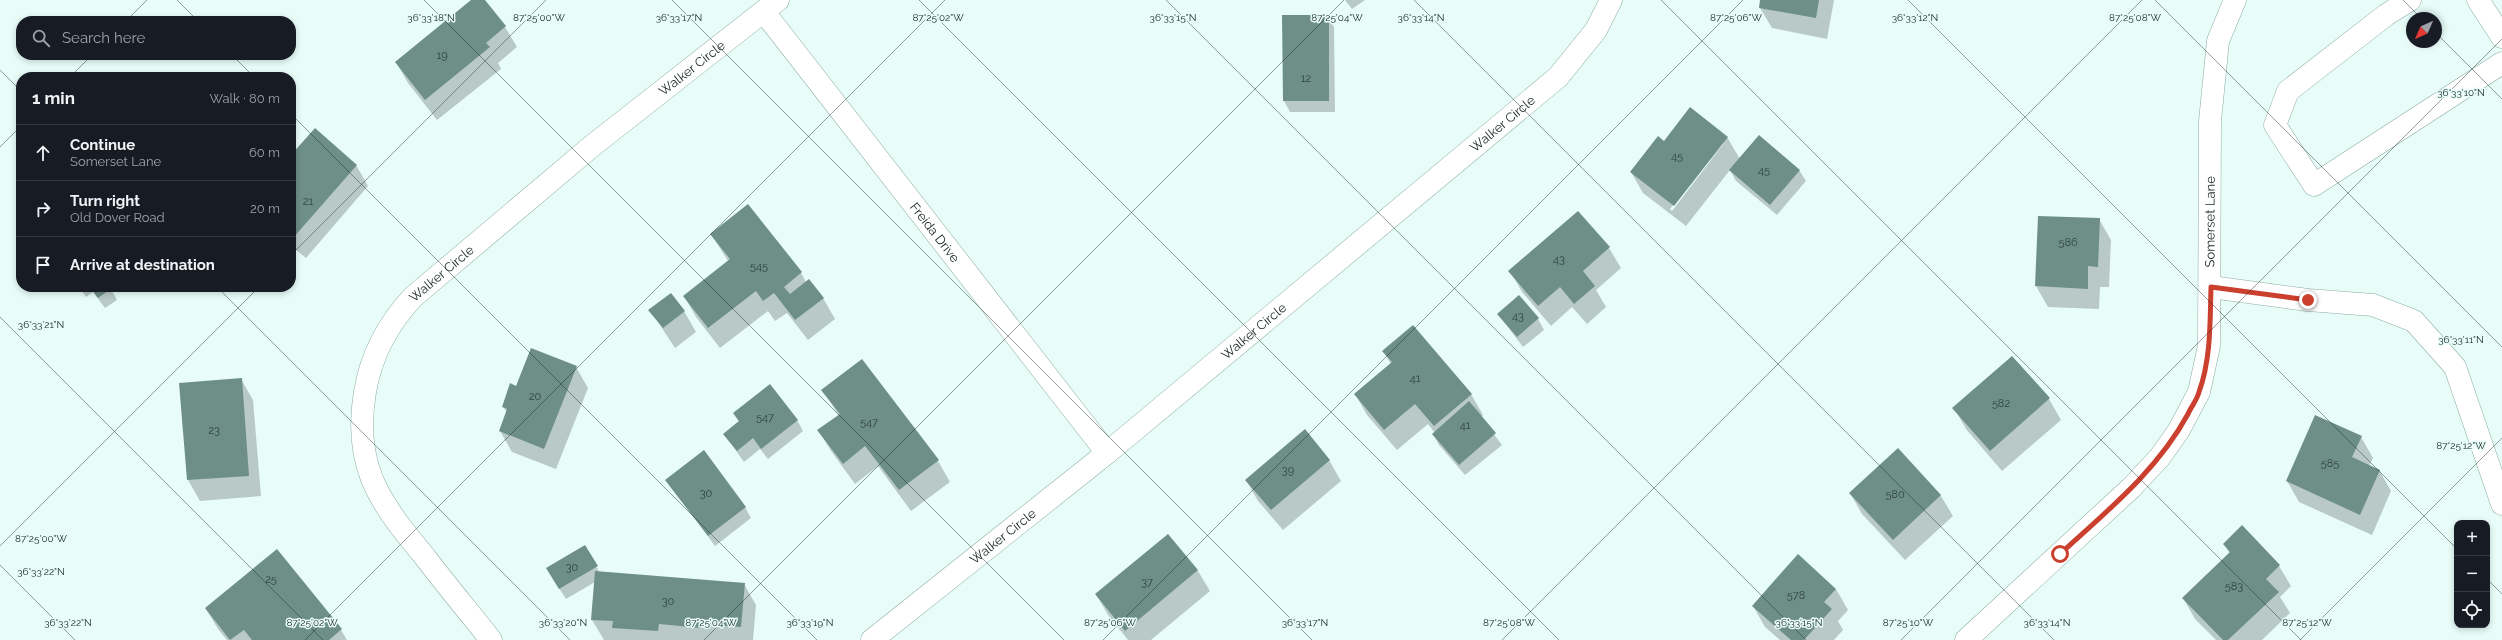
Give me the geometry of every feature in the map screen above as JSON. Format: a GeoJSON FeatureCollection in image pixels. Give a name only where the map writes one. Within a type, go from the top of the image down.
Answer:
{"type":"FeatureCollection","features":[{"type":"Feature","properties":{"kind":"street","name":"Walker Circle"},"geometry":{"type":"LineString","coordinates":[[872,640],[1107,453],[1558,77],[1596,30],[1611,0]]}},
{"type":"Feature","properties":{"kind":"street","name":"Somerset Lane"},"geometry":{"type":"LineString","coordinates":[[1966,640],[2131,488],[2160,457],[2179,430],[2199,392],[2209,346],[2211,287],[2210,121],[2212,85],[2218,41],[2235,0]]}},
{"type":"Feature","properties":{"kind":"street"},"geometry":{"type":"LineString","coordinates":[[2410,0],[2381,8],[2288,91],[2275,125],[2314,185],[2502,63]]}},
{"type":"Feature","properties":{"kind":"street"},"geometry":{"type":"LineString","coordinates":[[2478,0],[2502,37]]}},
{"type":"Feature","properties":{"kind":"street","name":"Walker Circle"},"geometry":{"type":"LineString","coordinates":[[491,640],[403,530],[372,478],[362,436],[361,412],[366,382],[382,337],[397,314],[414,297],[592,146],[771,6]]}},
{"type":"Feature","properties":{"kind":"street","name":"Freida Drive"},"geometry":{"type":"LineString","coordinates":[[771,6],[1107,453]]}},
{"type":"Feature","properties":{"kind":"street"},"geometry":{"type":"LineString","coordinates":[[2211,287],[2308,300],[2373,305],[2414,320],[2455,367],[2502,504]]}},
{"type":"Feature","properties":{"kind":"building"},"geometry":{"type":"Polygon","coordinates":[[[471,0],[485,0],[506,26],[486,43],[490,47],[425,100],[395,62],[471,0]]]}},
{"type":"Feature","properties":{"kind":"building"},"geometry":{"type":"Polygon","coordinates":[[[1760,0],[1819,0],[1816,18],[1759,8],[1760,0]]]}},
{"type":"Feature","properties":{"kind":"building"},"geometry":{"type":"Polygon","coordinates":[[[1282,15],[1329,15],[1329,101],[1283,101],[1282,15]]]}},
{"type":"Feature","properties":{"kind":"building"},"geometry":{"type":"Polygon","coordinates":[[[1690,107],[1728,137],[1674,206],[1630,172],[1658,136],[1664,141],[1690,107]]]}},
{"type":"Feature","properties":{"kind":"building"},"geometry":{"type":"Polygon","coordinates":[[[315,128],[357,165],[296,235],[296,149],[315,128]]]}},
{"type":"Feature","properties":{"kind":"building"},"geometry":{"type":"Polygon","coordinates":[[[1759,135],[1800,170],[1770,205],[1729,170],[1759,135]]]}},
{"type":"Feature","properties":{"kind":"building"},"geometry":{"type":"Polygon","coordinates":[[[748,204],[802,272],[784,287],[790,294],[809,279],[824,298],[795,320],[774,293],[763,301],[756,291],[708,328],[683,296],[730,259],[710,234],[748,204]]]}},
{"type":"Feature","properties":{"kind":"building"},"geometry":{"type":"Polygon","coordinates":[[[1578,211],[1610,247],[1583,271],[1595,286],[1574,304],[1560,287],[1538,306],[1508,271],[1578,211]]]}},
{"type":"Feature","properties":{"kind":"building"},"geometry":{"type":"Polygon","coordinates":[[[2038,216],[2100,218],[2098,267],[2088,266],[2088,289],[2035,286],[2038,216]]]}},
{"type":"Feature","properties":{"kind":"building"},"geometry":{"type":"Polygon","coordinates":[[[94,292],[106,292],[98,298],[94,292]]]}},
{"type":"Feature","properties":{"kind":"building"},"geometry":{"type":"Polygon","coordinates":[[[671,293],[685,311],[663,328],[648,310],[671,293]]]}},
{"type":"Feature","properties":{"kind":"building"},"geometry":{"type":"Polygon","coordinates":[[[1519,295],[1539,318],[1517,337],[1497,314],[1519,295]]]}},
{"type":"Feature","properties":{"kind":"building"},"geometry":{"type":"Polygon","coordinates":[[[1413,325],[1472,394],[1434,426],[1415,404],[1384,430],[1354,394],[1392,362],[1382,351],[1413,325]]]}},
{"type":"Feature","properties":{"kind":"building"},"geometry":{"type":"Polygon","coordinates":[[[531,348],[577,366],[544,449],[499,431],[507,409],[502,407],[510,383],[516,386],[531,348]]]}},
{"type":"Feature","properties":{"kind":"building"},"geometry":{"type":"Polygon","coordinates":[[[2012,356],[2050,398],[1990,451],[1952,408],[2012,356]]]}},
{"type":"Feature","properties":{"kind":"building"},"geometry":{"type":"Polygon","coordinates":[[[862,359],[939,460],[899,490],[865,446],[843,464],[817,430],[840,414],[821,390],[862,359]]]}},
{"type":"Feature","properties":{"kind":"building"},"geometry":{"type":"Polygon","coordinates":[[[242,378],[249,476],[187,480],[179,383],[242,378]]]}},
{"type":"Feature","properties":{"kind":"building"},"geometry":{"type":"Polygon","coordinates":[[[770,384],[798,420],[761,449],[753,438],[737,451],[723,434],[739,421],[733,413],[770,384]]]}},
{"type":"Feature","properties":{"kind":"building"},"geometry":{"type":"Polygon","coordinates":[[[1469,401],[1496,433],[1459,465],[1432,434],[1469,401]]]}},
{"type":"Feature","properties":{"kind":"building"},"geometry":{"type":"Polygon","coordinates":[[[2315,415],[2362,436],[2352,457],[2380,470],[2360,515],[2286,481],[2315,415]]]}},
{"type":"Feature","properties":{"kind":"building"},"geometry":{"type":"Polygon","coordinates":[[[1305,429],[1330,460],[1271,510],[1245,480],[1305,429]]]}},
{"type":"Feature","properties":{"kind":"building"},"geometry":{"type":"Polygon","coordinates":[[[1898,448],[1941,495],[1893,540],[1849,493],[1898,448]]]}},
{"type":"Feature","properties":{"kind":"building"},"geometry":{"type":"Polygon","coordinates":[[[704,450],[746,507],[708,536],[665,480],[704,450]]]}},
{"type":"Feature","properties":{"kind":"building"},"geometry":{"type":"Polygon","coordinates":[[[2242,525],[2280,565],[2266,579],[2279,592],[2228,640],[2223,640],[2182,598],[2230,552],[2223,544],[2242,525]]]}},
{"type":"Feature","properties":{"kind":"building"},"geometry":{"type":"Polygon","coordinates":[[[1168,534],[1198,570],[1125,631],[1095,594],[1168,534]]]}},
{"type":"Feature","properties":{"kind":"building"},"geometry":{"type":"Polygon","coordinates":[[[585,545],[598,566],[559,589],[546,568],[585,545]]]}},
{"type":"Feature","properties":{"kind":"building"},"geometry":{"type":"Polygon","coordinates":[[[277,549],[342,629],[329,640],[252,640],[244,630],[230,640],[205,608],[277,549]]]}},
{"type":"Feature","properties":{"kind":"building"},"geometry":{"type":"Polygon","coordinates":[[[1798,554],[1836,589],[1824,602],[1832,609],[1804,640],[1791,640],[1752,606],[1798,554]]]}},
{"type":"Feature","properties":{"kind":"building"},"geometry":{"type":"Polygon","coordinates":[[[595,571],[745,583],[741,627],[701,624],[701,628],[659,624],[658,631],[612,628],[613,621],[591,620],[595,571]]]}},
{"type":"Feature","properties":{"kind":"route"},"geometry":{"type":"LineString","coordinates":[[2060,554],[2131,488],[2160,457],[2179,430],[2199,392],[2209,346],[2211,287],[2308,300]]}}]}
